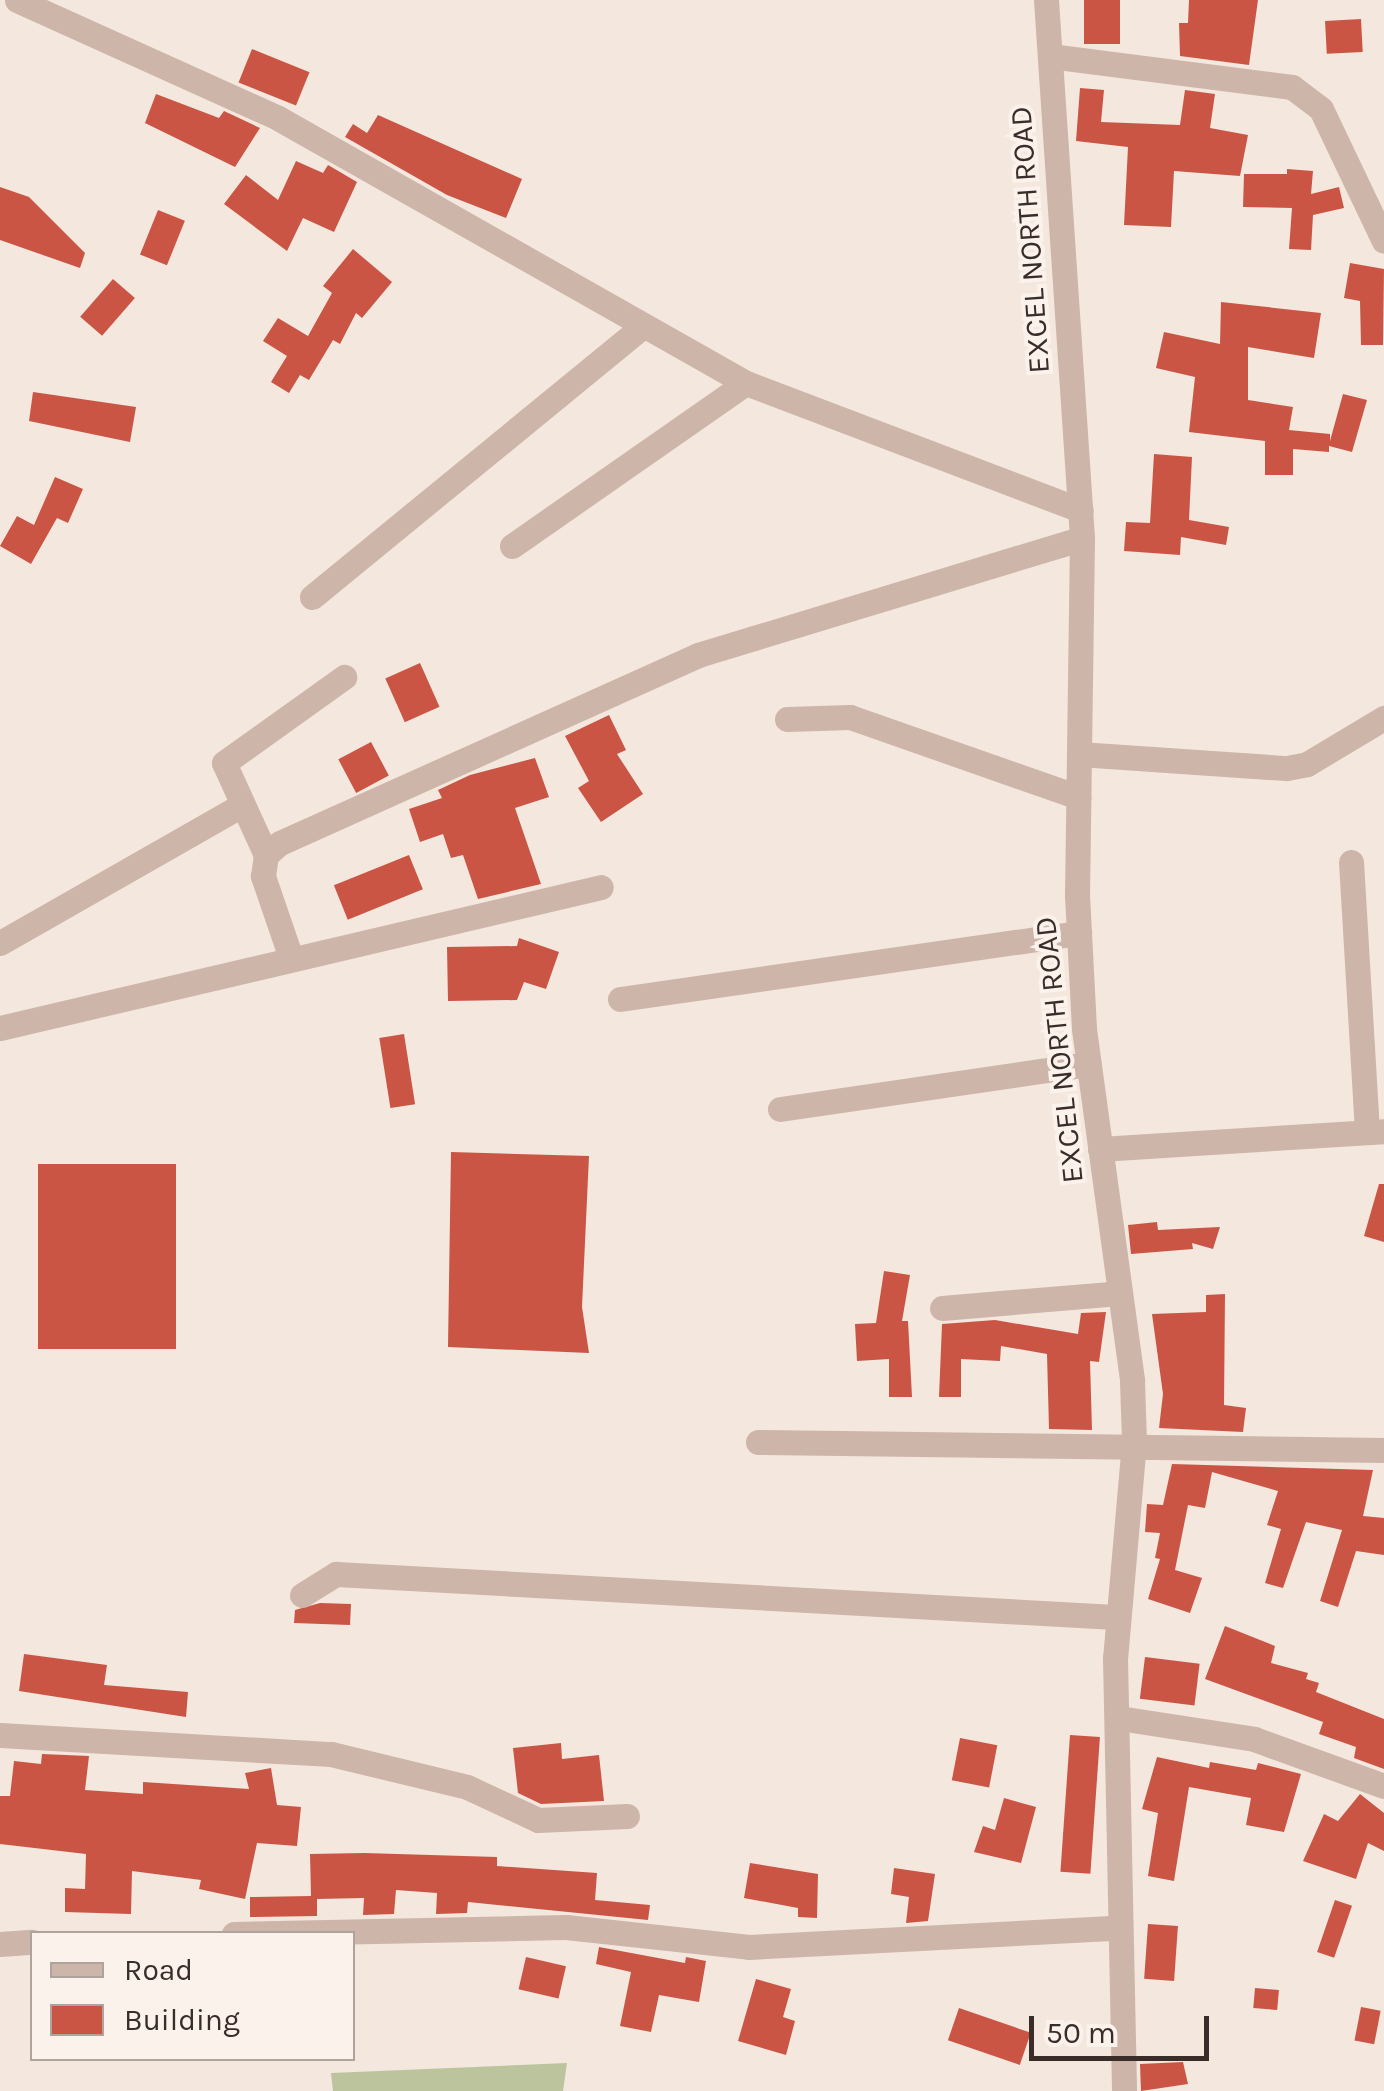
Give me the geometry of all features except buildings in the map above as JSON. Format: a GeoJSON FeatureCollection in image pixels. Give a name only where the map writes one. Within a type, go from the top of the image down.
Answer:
{"type":"FeatureCollection","features":[{"type":"Feature","properties":{"kind":"street"},"geometry":{"type":"LineString","coordinates":[[17,0],[278,118],[746,383],[1080,510]]}},
{"type":"Feature","properties":{"kind":"street","name":"EXCEL NORTH ROAD"},"geometry":{"type":"LineString","coordinates":[[1046,0],[1082,538],[1079,933],[1089,1064],[1120,1293],[1134,1442],[1116,1618],[1116,1928],[1124,2091]]}},
{"type":"Feature","properties":{"kind":"street"},"geometry":{"type":"LineString","coordinates":[[1050,56],[1292,87],[1321,109],[1384,241]]}},
{"type":"Feature","properties":{"kind":"street"},"geometry":{"type":"LineString","coordinates":[[312,597],[642,326]]}},
{"type":"Feature","properties":{"kind":"street"},"geometry":{"type":"LineString","coordinates":[[512,546],[746,383]]}},
{"type":"Feature","properties":{"kind":"street"},"geometry":{"type":"LineString","coordinates":[[266,854],[698,655],[1082,538]]}},
{"type":"Feature","properties":{"kind":"street"},"geometry":{"type":"LineString","coordinates":[[291,958],[263,876],[266,854],[222,770],[230,756],[344,677]]}},
{"type":"Feature","properties":{"kind":"street"},"geometry":{"type":"LineString","coordinates":[[786,719],[850,718],[1078,797]]}},
{"type":"Feature","properties":{"kind":"street"},"geometry":{"type":"LineString","coordinates":[[1078,754],[1287,768],[1307,764],[1384,718]]}},
{"type":"Feature","properties":{"kind":"street"},"geometry":{"type":"LineString","coordinates":[[0,943],[240,806]]}},
{"type":"Feature","properties":{"kind":"street"},"geometry":{"type":"LineString","coordinates":[[1100,1150],[1375,1131],[1351,862]]}},
{"type":"Feature","properties":{"kind":"street"},"geometry":{"type":"LineString","coordinates":[[0,1028],[600,887]]}},
{"type":"Feature","properties":{"kind":"street"},"geometry":{"type":"LineString","coordinates":[[620,999],[1079,933]]}},
{"type":"Feature","properties":{"kind":"street"},"geometry":{"type":"LineString","coordinates":[[780,1109],[1089,1064]]}},
{"type":"Feature","properties":{"kind":"street"},"geometry":{"type":"LineString","coordinates":[[942,1308],[1120,1293]]}},
{"type":"Feature","properties":{"kind":"street"},"geometry":{"type":"LineString","coordinates":[[758,1442],[1134,1442],[1384,1450]]}},
{"type":"Feature","properties":{"kind":"street"},"geometry":{"type":"LineString","coordinates":[[302,1595],[336,1574],[1116,1618]]}},
{"type":"Feature","properties":{"kind":"street"},"geometry":{"type":"LineString","coordinates":[[1119,1718],[1254,1739],[1384,1786]]}},
{"type":"Feature","properties":{"kind":"street"},"geometry":{"type":"LineString","coordinates":[[0,1735],[331,1754],[467,1787],[538,1820],[626,1816]]}},
{"type":"Feature","properties":{"kind":"street"},"geometry":{"type":"LineString","coordinates":[[355,1931],[548,1927],[748,1947],[1116,1928]]}},
{"type":"Feature","properties":{"kind":"street"},"geometry":{"type":"LineString","coordinates":[[0,1944],[30,1942]]}},
{"type":"Feature","properties":{"kind":"green space"},"geometry":{"type":"Polygon","coordinates":[[[567,2063],[563,2091],[333,2091],[331,2073],[567,2063]]]}}]}
